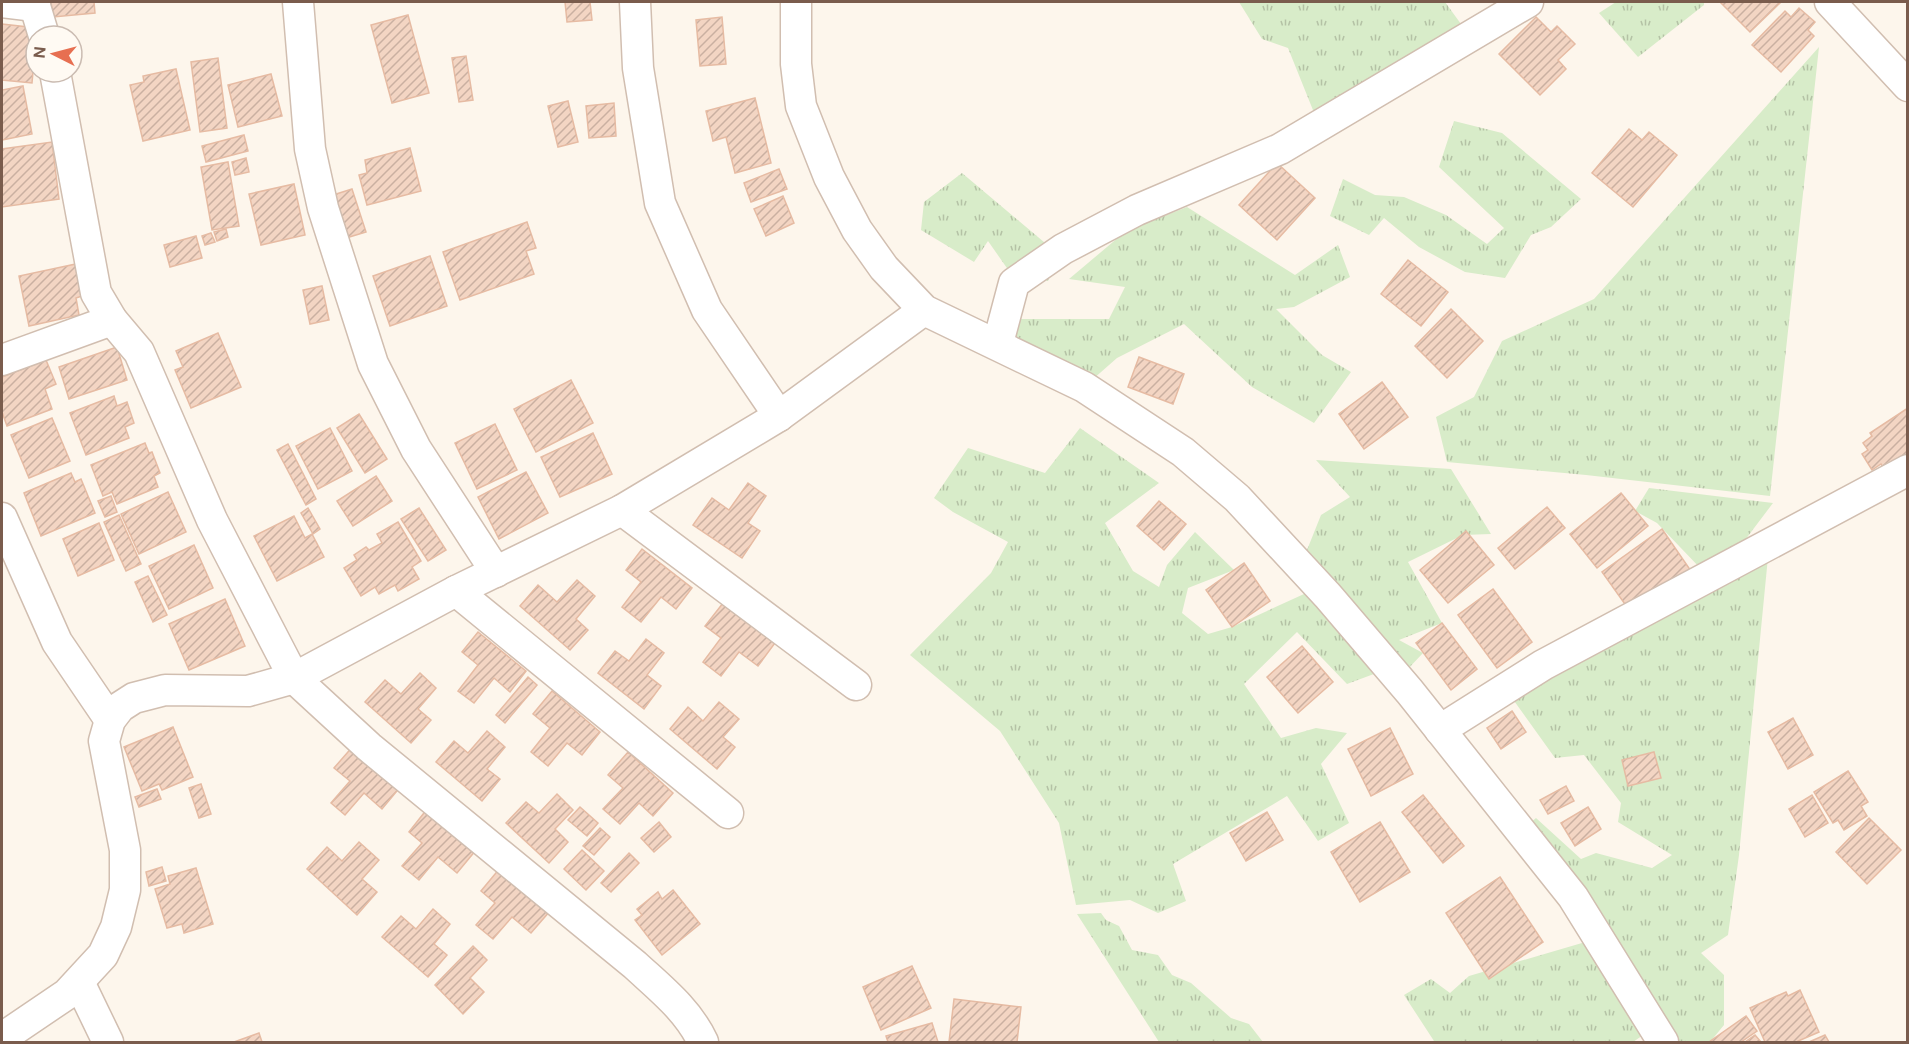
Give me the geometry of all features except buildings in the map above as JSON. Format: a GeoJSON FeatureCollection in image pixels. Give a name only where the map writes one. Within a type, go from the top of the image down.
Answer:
{"type":"FeatureCollection","features":[{"type":"Feature","properties":{"kind":"street"},"geometry":{"type":"LineString","coordinates":[[2,2],[35,4],[41,24]]}},
{"type":"Feature","properties":{"kind":"street"},"geometry":{"type":"LineString","coordinates":[[298,2],[310,149],[323,208],[373,364],[416,449],[496,572]]}},
{"type":"Feature","properties":{"kind":"street"},"geometry":{"type":"LineString","coordinates":[[635,2],[638,68],[660,203],[707,310],[779,416]]}},
{"type":"Feature","properties":{"kind":"street"},"geometry":{"type":"LineString","coordinates":[[796,2],[796,64],[801,106],[815,147],[857,230],[884,268],[924,310],[998,343],[1071,380],[1132,416],[1183,452],[1237,498],[1328,596],[1440,730],[1573,897],[1663,1042]]}},
{"type":"Feature","properties":{"kind":"street"},"geometry":{"type":"LineString","coordinates":[[998,343],[1014,283],[1063,249],[1137,210],[1280,149],[1528,2]]}},
{"type":"Feature","properties":{"kind":"street"},"geometry":{"type":"LineString","coordinates":[[1830,2],[1908,86]]}},
{"type":"Feature","properties":{"kind":"street"},"geometry":{"type":"LineString","coordinates":[[57,84],[96,293],[112,320],[139,352],[212,520],[294,678],[369,747],[635,965],[675,1001],[691,1019],[703,1042]]}},
{"type":"Feature","properties":{"kind":"street"},"geometry":{"type":"LineString","coordinates":[[2,1038],[68,994],[103,955],[116,927],[125,890],[125,850],[104,741],[111,720],[120,707],[134,698],[165,690],[248,691],[294,678],[456,591],[622,510],[779,416],[924,310]]}},
{"type":"Feature","properties":{"kind":"street"},"geometry":{"type":"LineString","coordinates":[[2,360],[112,320]]}},
{"type":"Feature","properties":{"kind":"street"},"geometry":{"type":"LineString","coordinates":[[1440,730],[1543,665],[1908,470]]}},
{"type":"Feature","properties":{"kind":"street"},"geometry":{"type":"LineString","coordinates":[[622,510],[856,685]]}},
{"type":"Feature","properties":{"kind":"street"},"geometry":{"type":"LineString","coordinates":[[2,518],[57,642],[111,720]]}},
{"type":"Feature","properties":{"kind":"street"},"geometry":{"type":"LineString","coordinates":[[456,591],[728,813]]}},
{"type":"Feature","properties":{"kind":"street"},"geometry":{"type":"LineString","coordinates":[[79,982],[108,1042]]}},
{"type":"Feature","properties":{"kind":"green space"},"geometry":{"type":"Polygon","coordinates":[[[1239,2],[1445,2],[1461,24],[1319,125],[1288,48],[1262,39],[1239,2]]]}},
{"type":"Feature","properties":{"kind":"green space"},"geometry":{"type":"Polygon","coordinates":[[[1616,2],[1704,2],[1704,5],[1638,57],[1599,13],[1616,2]]]}},
{"type":"Feature","properties":{"kind":"green space"},"geometry":{"type":"Polygon","coordinates":[[[1819,47],[1770,496],[1447,462],[1436,417],[1474,397],[1502,341],[1594,299],[1819,47]]]}},
{"type":"Feature","properties":{"kind":"green space"},"geometry":{"type":"Polygon","coordinates":[[[1454,121],[1502,133],[1581,199],[1551,227],[1531,235],[1505,278],[1465,272],[1419,247],[1384,218],[1369,235],[1330,216],[1343,179],[1375,195],[1404,197],[1446,215],[1487,244],[1504,228],[1439,167],[1454,121]]]}},
{"type":"Feature","properties":{"kind":"green space"},"geometry":{"type":"Polygon","coordinates":[[[962,173],[1057,253],[1048,281],[1009,271],[988,241],[974,262],[921,230],[924,202],[962,173]]]}},
{"type":"Feature","properties":{"kind":"green space"},"geometry":{"type":"Polygon","coordinates":[[[1187,207],[1295,275],[1338,245],[1350,277],[1294,307],[1276,309],[1322,355],[1351,372],[1314,423],[1252,387],[1184,324],[1117,358],[1084,387],[1003,326],[1019,319],[1109,319],[1125,287],[1069,279],[1126,231],[1187,207]]]}},
{"type":"Feature","properties":{"kind":"green space"},"geometry":{"type":"Polygon","coordinates":[[[1080,428],[1159,483],[1105,523],[1133,571],[1159,587],[1167,565],[1195,532],[1234,570],[1188,588],[1182,613],[1208,634],[1232,627],[1315,589],[1303,560],[1321,515],[1350,497],[1316,460],[1451,469],[1491,534],[1463,535],[1408,562],[1442,623],[1399,640],[1423,653],[1406,671],[1390,668],[1347,684],[1297,632],[1244,684],[1281,738],[1316,728],[1347,733],[1321,764],[1349,823],[1318,841],[1287,796],[1173,864],[1186,901],[1158,913],[1130,900],[1076,905],[1059,823],[1000,731],[910,655],[991,573],[1008,542],[953,512],[934,498],[968,448],[1045,473],[1080,428]]]}},
{"type":"Feature","properties":{"kind":"green space"},"geometry":{"type":"Polygon","coordinates":[[[1649,488],[1773,503],[1739,548],[1702,570],[1657,523],[1635,511],[1649,488]]]}},
{"type":"Feature","properties":{"kind":"green space"},"geometry":{"type":"Polygon","coordinates":[[[1768,557],[1739,855],[1728,935],[1701,953],[1724,975],[1724,1025],[1710,1042],[1679,1042],[1515,836],[1536,818],[1581,859],[1596,853],[1652,868],[1672,855],[1618,822],[1621,803],[1584,755],[1555,758],[1512,698],[1768,557]]]}},
{"type":"Feature","properties":{"kind":"green space"},"geometry":{"type":"Polygon","coordinates":[[[1101,913],[1106,920],[1119,926],[1132,950],[1158,955],[1172,975],[1191,983],[1231,1018],[1249,1024],[1263,1042],[1159,1042],[1077,914],[1101,913]]]}},
{"type":"Feature","properties":{"kind":"green space"},"geometry":{"type":"Polygon","coordinates":[[[1599,938],[1649,1031],[1633,1042],[1434,1041],[1404,995],[1431,979],[1450,993],[1469,976],[1599,938]]]}}]}
